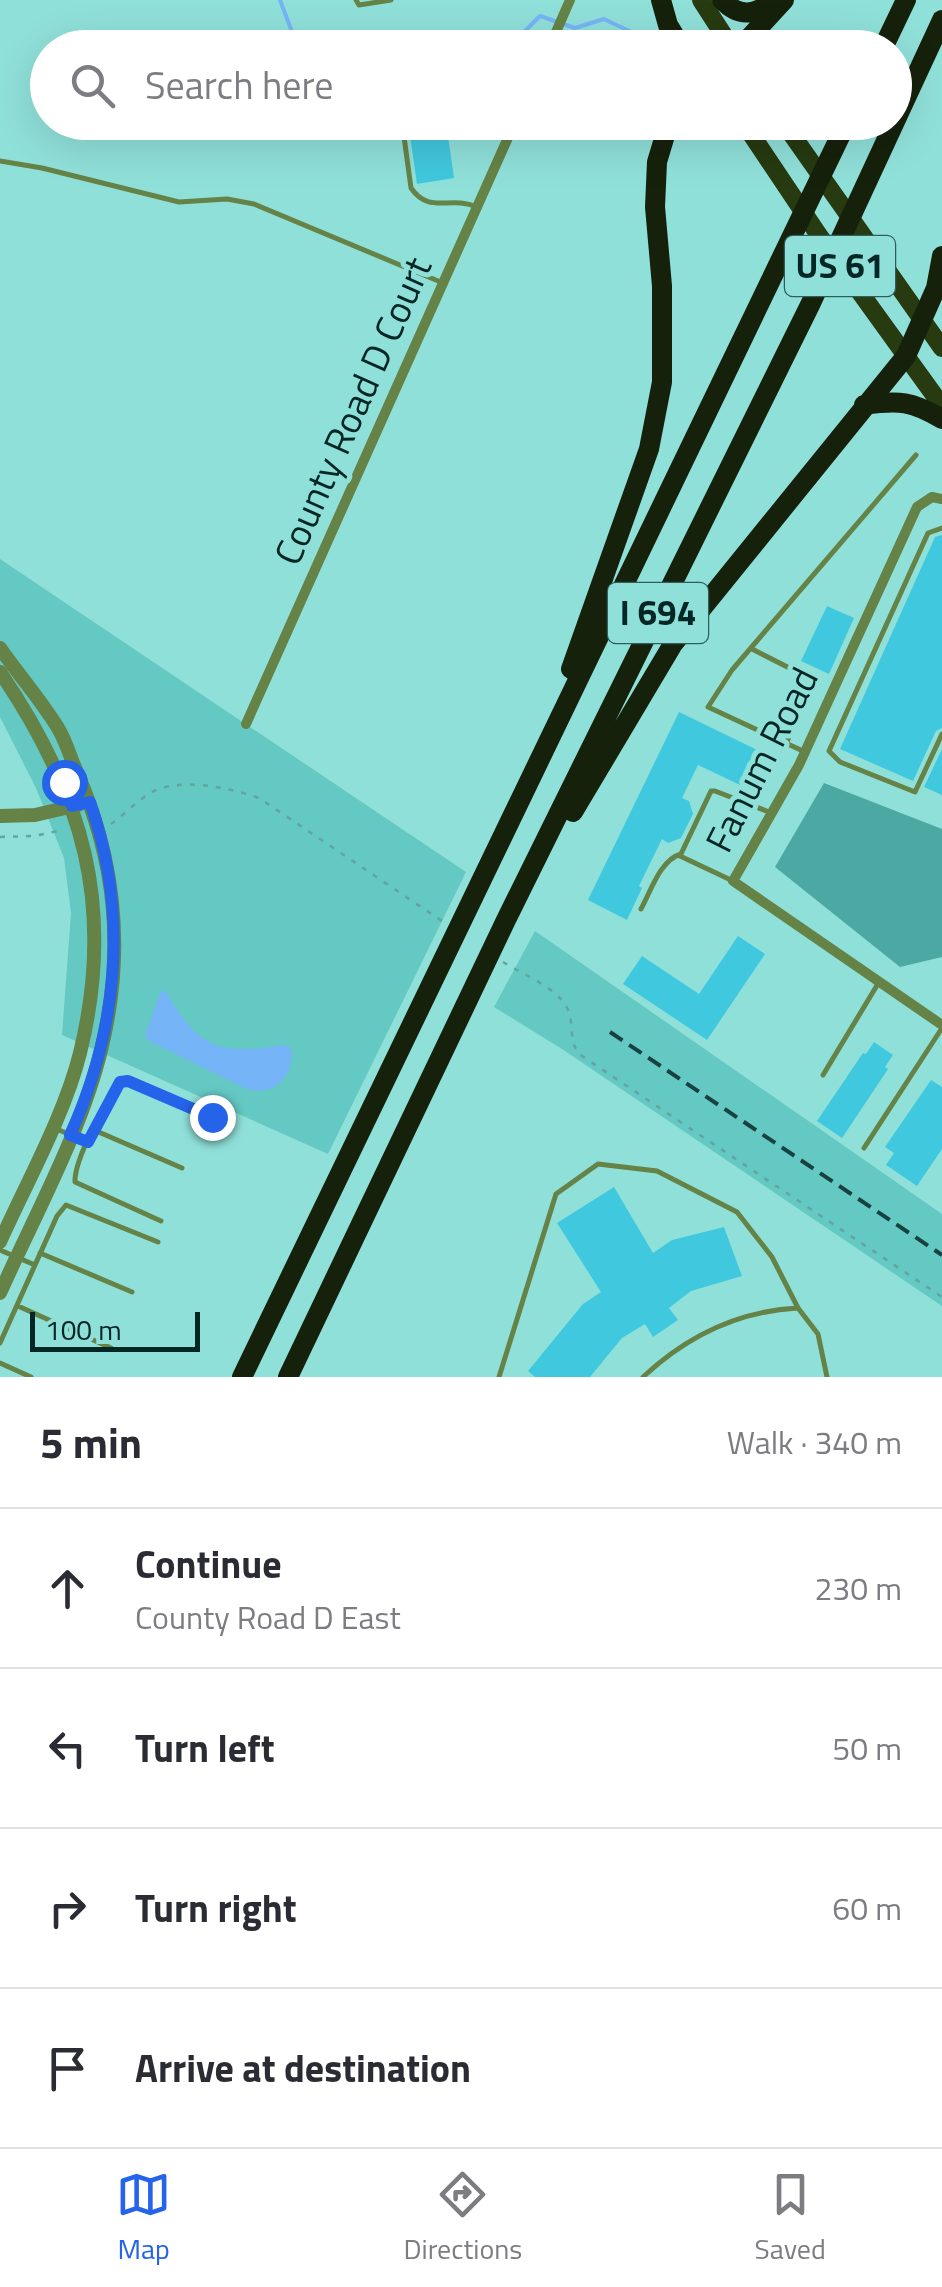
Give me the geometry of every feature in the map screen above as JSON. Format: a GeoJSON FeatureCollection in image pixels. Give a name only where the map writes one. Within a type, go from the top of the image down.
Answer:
{"type":"FeatureCollection","features":[{"type":"Feature","properties":{"kind":"highway"},"geometry":{"type":"LineString","coordinates":[[661,0],[671,30]]}},
{"type":"Feature","properties":{"kind":"highway"},"geometry":{"type":"LineString","coordinates":[[722,0],[743,14],[754,13],[774,0]]}},
{"type":"Feature","properties":{"kind":"highway"},"geometry":{"type":"LineString","coordinates":[[756,30],[784,0]]}},
{"type":"Feature","properties":{"kind":"highway"},"geometry":{"type":"LineString","coordinates":[[892,30],[906,0]]}},
{"type":"Feature","properties":{"kind":"highway","name":"I 694"},"geometry":{"type":"LineString","coordinates":[[912,86],[942,20]]}},
{"type":"Feature","properties":{"kind":"highway"},"geometry":{"type":"LineString","coordinates":[[535,770],[649,449],[662,382],[662,286],[655,207],[657,162],[664,140]]}},
{"type":"Feature","properties":{"kind":"highway"},"geometry":{"type":"LineString","coordinates":[[657,162],[670,140]]}},
{"type":"Feature","properties":{"kind":"highway","name":"I 694"},"geometry":{"type":"LineString","coordinates":[[242,1377],[839,140]]}},
{"type":"Feature","properties":{"kind":"highway","name":"I 694"},"geometry":{"type":"LineString","coordinates":[[288,1377],[506,920],[810,305],[887,140]]}},
{"type":"Feature","properties":{"kind":"highway"},"geometry":{"type":"LineString","coordinates":[[506,920],[673,644],[906,356],[936,288],[942,256]]}},
{"type":"Feature","properties":{"kind":"highway"},"geometry":{"type":"LineString","coordinates":[[864,405],[899,400],[942,418]]}},
{"type":"Feature","properties":{"kind":"main road"},"geometry":{"type":"LineString","coordinates":[[661,0],[681,30]]}},
{"type":"Feature","properties":{"kind":"main road"},"geometry":{"type":"LineString","coordinates":[[701,0],[720,30]]}},
{"type":"Feature","properties":{"kind":"main road","name":"US 61"},"geometry":{"type":"LineString","coordinates":[[755,140],[820,238],[942,406]]}},
{"type":"Feature","properties":{"kind":"main road","name":"US 61"},"geometry":{"type":"LineString","coordinates":[[796,140],[942,348]]}},
{"type":"Feature","properties":{"kind":"street"},"geometry":{"type":"LineString","coordinates":[[556,30],[570,0]]}},
{"type":"Feature","properties":{"kind":"street","name":"County Road D Court"},"geometry":{"type":"LineString","coordinates":[[246,724],[507,140]]}},
{"type":"Feature","properties":{"kind":"street","name":"Fanum Road"},"geometry":{"type":"LineString","coordinates":[[937,498],[917,507],[805,752],[733,882],[942,1026]]}},
{"type":"Feature","properties":{"kind":"street"},"geometry":{"type":"LineString","coordinates":[[0,648],[58,728],[90,802],[108,857],[115,930],[113,986],[102,1047],[70,1135],[0,1293]]}},
{"type":"Feature","properties":{"kind":"street"},"geometry":{"type":"LineString","coordinates":[[0,672],[29,715],[64,782],[66,808],[93,898],[94,953],[80,1054],[0,1242]]}},
{"type":"Feature","properties":{"kind":"street"},"geometry":{"type":"LineString","coordinates":[[0,816],[35,815],[90,802]]}},
{"type":"Feature","properties":{"kind":"lane"},"geometry":{"type":"LineString","coordinates":[[356,0],[359,5],[391,0]]}},
{"type":"Feature","properties":{"kind":"lane"},"geometry":{"type":"LineString","coordinates":[[404,140],[415,195],[432,204],[461,200],[477,207]]}},
{"type":"Feature","properties":{"kind":"lane"},"geometry":{"type":"LineString","coordinates":[[0,161],[179,202],[227,198],[254,204],[443,284]]}},
{"type":"Feature","properties":{"kind":"lane"},"geometry":{"type":"LineString","coordinates":[[805,752],[708,707],[732,670],[916,455]]}},
{"type":"Feature","properties":{"kind":"lane"},"geometry":{"type":"LineString","coordinates":[[942,528],[928,534],[830,751],[840,762],[915,792],[942,734]]}},
{"type":"Feature","properties":{"kind":"lane"},"geometry":{"type":"LineString","coordinates":[[752,648],[810,679],[812,686],[786,744]]}},
{"type":"Feature","properties":{"kind":"lane"},"geometry":{"type":"LineString","coordinates":[[680,854],[711,791],[772,813]]}},
{"type":"Feature","properties":{"kind":"lane"},"geometry":{"type":"LineString","coordinates":[[680,854],[733,882]]}},
{"type":"Feature","properties":{"kind":"lane"},"geometry":{"type":"LineString","coordinates":[[641,909],[666,862],[680,854]]}},
{"type":"Feature","properties":{"kind":"lane"},"geometry":{"type":"LineString","coordinates":[[823,1074],[879,982]]}},
{"type":"Feature","properties":{"kind":"lane"},"geometry":{"type":"LineString","coordinates":[[864,1148],[942,1026]]}},
{"type":"Feature","properties":{"kind":"lane"},"geometry":{"type":"LineString","coordinates":[[161,1221],[75,1182],[74,1175],[88,1142],[120,1082],[128,1081],[212,1117]]}},
{"type":"Feature","properties":{"kind":"lane"},"geometry":{"type":"LineString","coordinates":[[51,1127],[88,1142]]}},
{"type":"Feature","properties":{"kind":"lane"},"geometry":{"type":"LineString","coordinates":[[94,1130],[182,1168]]}},
{"type":"Feature","properties":{"kind":"lane"},"geometry":{"type":"LineString","coordinates":[[499,1377],[556,1194],[598,1164],[657,1171],[738,1212],[772,1257],[798,1308],[818,1334],[827,1377]]}},
{"type":"Feature","properties":{"kind":"lane"},"geometry":{"type":"LineString","coordinates":[[0,1343],[57,1216],[66,1205],[158,1242]]}},
{"type":"Feature","properties":{"kind":"lane"},"geometry":{"type":"LineString","coordinates":[[0,1250],[34,1266]]}},
{"type":"Feature","properties":{"kind":"lane"},"geometry":{"type":"LineString","coordinates":[[40,1253],[132,1292]]}},
{"type":"Feature","properties":{"kind":"lane"},"geometry":{"type":"LineString","coordinates":[[17,1306],[111,1348]]}},
{"type":"Feature","properties":{"kind":"lane"},"geometry":{"type":"LineString","coordinates":[[644,1377],[662,1360],[740,1316],[798,1308]]}},
{"type":"Feature","properties":{"kind":"lane"},"geometry":{"type":"LineString","coordinates":[[0,1363],[32,1377]]}},
{"type":"Feature","properties":{"kind":"path"},"geometry":{"type":"LineString","coordinates":[[99,827],[111,824],[152,792],[176,785],[227,788],[259,798],[444,922]]}},
{"type":"Feature","properties":{"kind":"path"},"geometry":{"type":"LineString","coordinates":[[0,837],[73,830],[66,808]]}},
{"type":"Feature","properties":{"kind":"path"},"geometry":{"type":"LineString","coordinates":[[491,954],[564,1001],[570,1014],[574,1048],[579,1054],[942,1297]]}},
{"type":"Feature","properties":{"kind":"shaded area"},"geometry":{"type":"Polygon","coordinates":[[[0,559],[466,872],[328,1154],[62,1035],[71,913],[64,858],[36,788],[0,717],[0,559]]]}},
{"type":"Feature","properties":{"kind":"shaded area"},"geometry":{"type":"Polygon","coordinates":[[[824,783],[942,829],[942,957],[900,967],[775,867],[824,783]]]}},
{"type":"Feature","properties":{"kind":"shaded area"},"geometry":{"type":"Polygon","coordinates":[[[535,931],[942,1214],[942,1306],[494,1007],[535,931]]]}},
{"type":"Feature","properties":{"kind":"shaded area"},"geometry":{"type":"Polygon","coordinates":[[[161,991],[166,992],[190,1026],[213,1044],[243,1049],[284,1045],[291,1048],[290,1067],[281,1082],[266,1090],[247,1089],[149,1041],[145,1035],[161,991]]]}},
{"type":"Feature","properties":{"kind":"building"},"geometry":{"type":"Polygon","coordinates":[[[411,140],[449,140],[454,178],[417,184],[411,140]]]}},
{"type":"Feature","properties":{"kind":"building"},"geometry":{"type":"Polygon","coordinates":[[[942,535],[942,728],[936,731],[913,781],[840,749],[935,537],[942,535]]]}},
{"type":"Feature","properties":{"kind":"building"},"geometry":{"type":"Polygon","coordinates":[[[827,606],[854,618],[829,674],[801,661],[827,606]]]}},
{"type":"Feature","properties":{"kind":"building"},"geometry":{"type":"Polygon","coordinates":[[[679,712],[774,758],[757,793],[698,765],[682,798],[689,801],[693,814],[681,838],[668,843],[662,839],[627,920],[588,900],[679,712]]]}},
{"type":"Feature","properties":{"kind":"building"},"geometry":{"type":"Polygon","coordinates":[[[942,749],[942,795],[924,787],[942,749]]]}},
{"type":"Feature","properties":{"kind":"building"},"geometry":{"type":"Polygon","coordinates":[[[738,936],[765,954],[707,1040],[623,984],[642,956],[699,994],[738,936]]]}},
{"type":"Feature","properties":{"kind":"building"},"geometry":{"type":"Polygon","coordinates":[[[874,1042],[893,1055],[885,1067],[888,1069],[842,1138],[817,1121],[874,1042]]]}},
{"type":"Feature","properties":{"kind":"building"},"geometry":{"type":"Polygon","coordinates":[[[931,1080],[942,1087],[942,1149],[917,1186],[886,1165],[894,1153],[885,1147],[931,1080]]]}},
{"type":"Feature","properties":{"kind":"building"},"geometry":{"type":"Polygon","coordinates":[[[614,1187],[653,1253],[672,1240],[724,1227],[742,1276],[691,1291],[669,1308],[678,1320],[653,1337],[645,1324],[622,1338],[590,1377],[535,1377],[528,1371],[583,1304],[601,1292],[557,1223],[614,1187]]]}},
{"type":"Feature","properties":{"kind":"waterway"},"geometry":{"type":"LineString","coordinates":[[280,0],[291,30]]}},
{"type":"Feature","properties":{"kind":"waterway"},"geometry":{"type":"LineString","coordinates":[[526,30],[540,16],[575,28],[604,19],[627,30]]}},
{"type":"Feature","properties":{"kind":"railway"},"geometry":{"type":"LineString","coordinates":[[610,1032],[942,1255]]}},
{"type":"Feature","properties":{"kind":"route"},"geometry":{"type":"LineString","coordinates":[[64,782],[72,806],[90,802],[99,827],[108,857],[115,930],[113,986],[102,1047],[84,1106],[70,1135],[88,1142],[120,1082],[128,1081],[212,1117]]}}]}
